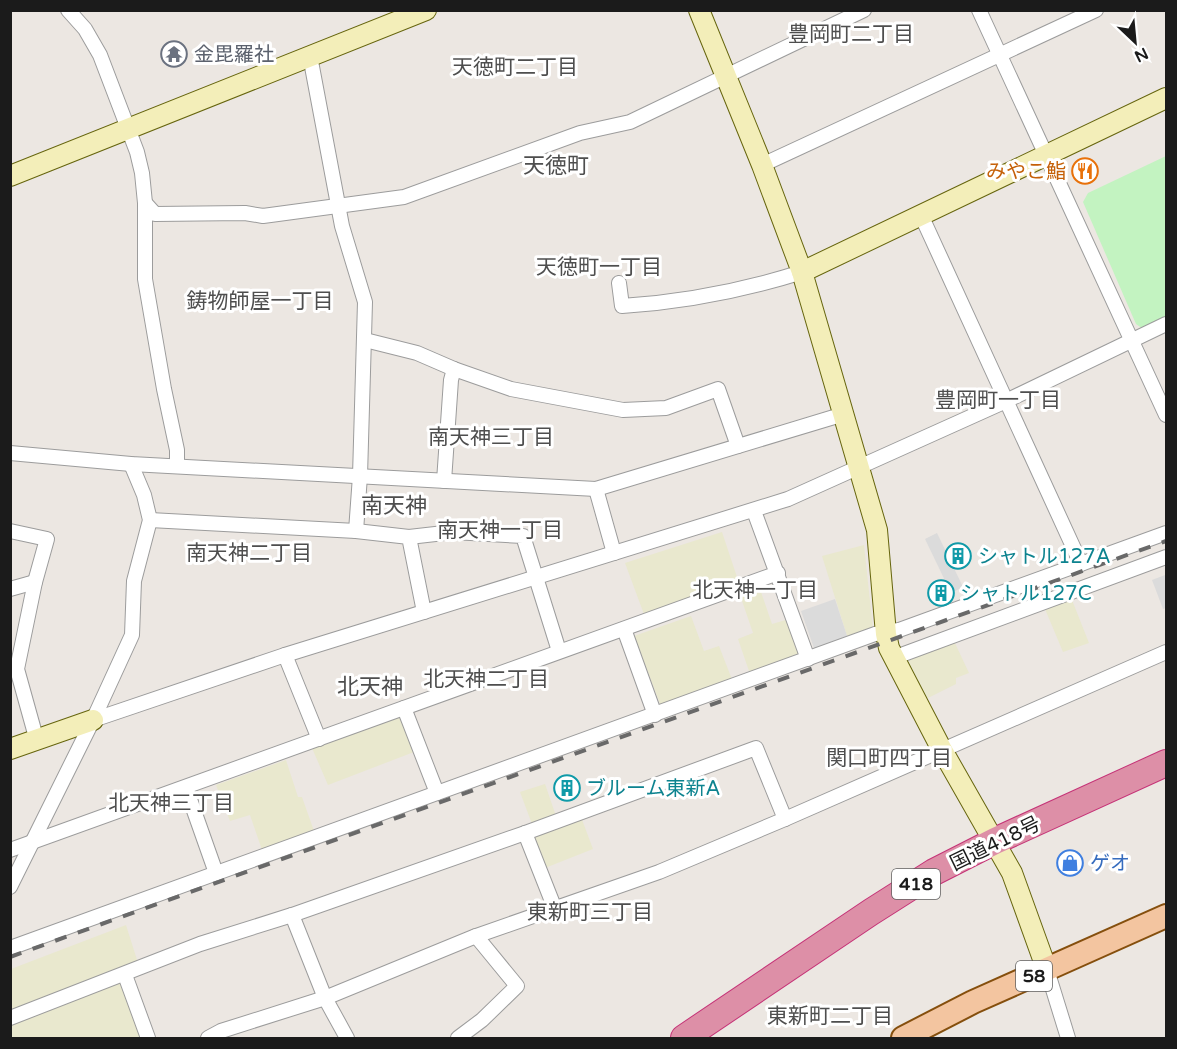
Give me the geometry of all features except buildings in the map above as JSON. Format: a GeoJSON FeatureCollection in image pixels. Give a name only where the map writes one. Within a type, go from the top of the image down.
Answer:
{"type":"FeatureCollection","features":[{"type":"Feature","properties":{"kind":"highway","name":"国道418号"},"geometry":{"type":"LineString","coordinates":[[684,1038],[934,872],[1167,763]]}},
{"type":"Feature","properties":{"kind":"main road","name":"58"},"geometry":{"type":"LineString","coordinates":[[903,1038],[973,1002],[1167,916]]}},
{"type":"Feature","properties":{"kind":"street"},"geometry":{"type":"LineString","coordinates":[[68,10],[85,29],[100,55],[129,128],[142,173],[145,203],[145,279],[177,450],[177,466]]}},
{"type":"Feature","properties":{"kind":"street"},"geometry":{"type":"LineString","coordinates":[[10,176],[426,10]]}},
{"type":"Feature","properties":{"kind":"street"},"geometry":{"type":"LineString","coordinates":[[699,10],[762,165],[802,272],[878,530],[886,634],[893,658],[1012,873],[1047,970],[1068,1038]]}},
{"type":"Feature","properties":{"kind":"street"},"geometry":{"type":"LineString","coordinates":[[145,203],[155,214],[245,213],[263,216],[404,196],[580,133],[630,122],[864,10]]}},
{"type":"Feature","properties":{"kind":"street"},"geometry":{"type":"LineString","coordinates":[[979,10],[1167,415]]}},
{"type":"Feature","properties":{"kind":"street"},"geometry":{"type":"LineString","coordinates":[[762,165],[1096,10]]}},
{"type":"Feature","properties":{"kind":"street"},"geometry":{"type":"LineString","coordinates":[[310,57],[342,226],[365,302],[360,476],[356,531]]}},
{"type":"Feature","properties":{"kind":"street"},"geometry":{"type":"LineString","coordinates":[[619,283],[622,306],[665,303],[776,280],[802,272],[1167,98]]}},
{"type":"Feature","properties":{"kind":"street"},"geometry":{"type":"LineString","coordinates":[[921,215],[1081,564]]}},
{"type":"Feature","properties":{"kind":"street"},"geometry":{"type":"LineString","coordinates":[[10,749],[285,655],[788,499],[1006,401],[1167,324]]}},
{"type":"Feature","properties":{"kind":"street"},"geometry":{"type":"LineString","coordinates":[[365,340],[417,352],[454,369],[511,389],[623,410],[666,408],[718,389],[738,446]]}},
{"type":"Feature","properties":{"kind":"street"},"geometry":{"type":"LineString","coordinates":[[444,481],[451,380],[454,369]]}},
{"type":"Feature","properties":{"kind":"street"},"geometry":{"type":"LineString","coordinates":[[10,453],[131,464],[596,489],[844,414]]}},
{"type":"Feature","properties":{"kind":"street"},"geometry":{"type":"LineString","coordinates":[[10,887],[93,720],[132,635],[134,581],[150,520],[144,495],[131,464]]}},
{"type":"Feature","properties":{"kind":"street"},"geometry":{"type":"LineString","coordinates":[[596,489],[614,553]]}},
{"type":"Feature","properties":{"kind":"street"},"geometry":{"type":"LineString","coordinates":[[754,511],[808,659]]}},
{"type":"Feature","properties":{"kind":"street"},"geometry":{"type":"LineString","coordinates":[[150,520],[356,531],[409,537],[453,532],[523,536],[559,651]]}},
{"type":"Feature","properties":{"kind":"street"},"geometry":{"type":"LineString","coordinates":[[10,531],[47,539],[14,670],[37,741]]}},
{"type":"Feature","properties":{"kind":"street"},"geometry":{"type":"LineString","coordinates":[[10,948],[875,634],[886,634],[1167,533]]}},
{"type":"Feature","properties":{"kind":"street"},"geometry":{"type":"LineString","coordinates":[[409,537],[424,612]]}},
{"type":"Feature","properties":{"kind":"street"},"geometry":{"type":"LineString","coordinates":[[893,658],[1167,557]]}},
{"type":"Feature","properties":{"kind":"street"},"geometry":{"type":"LineString","coordinates":[[10,850],[778,573]]}},
{"type":"Feature","properties":{"kind":"street"},"geometry":{"type":"LineString","coordinates":[[10,589],[35,582]]}},
{"type":"Feature","properties":{"kind":"street"},"geometry":{"type":"LineString","coordinates":[[624,629],[655,715]]}},
{"type":"Feature","properties":{"kind":"street"},"geometry":{"type":"LineString","coordinates":[[208,1038],[325,998],[476,936],[659,872],[1167,652]]}},
{"type":"Feature","properties":{"kind":"street"},"geometry":{"type":"LineString","coordinates":[[285,655],[320,739]]}},
{"type":"Feature","properties":{"kind":"street"},"geometry":{"type":"LineString","coordinates":[[404,708],[437,792]]}},
{"type":"Feature","properties":{"kind":"street"},"geometry":{"type":"LineString","coordinates":[[10,1018],[200,944],[292,915],[525,833],[756,748],[785,819]]}},
{"type":"Feature","properties":{"kind":"street"},"geometry":{"type":"LineString","coordinates":[[186,788],[216,873]]}},
{"type":"Feature","properties":{"kind":"street"},"geometry":{"type":"LineString","coordinates":[[525,833],[555,909]]}},
{"type":"Feature","properties":{"kind":"street"},"geometry":{"type":"LineString","coordinates":[[292,915],[325,998],[346,1038]]}},
{"type":"Feature","properties":{"kind":"street"},"geometry":{"type":"LineString","coordinates":[[458,1038],[482,1020],[517,986],[476,936]]}},
{"type":"Feature","properties":{"kind":"street"},"geometry":{"type":"LineString","coordinates":[[125,975],[148,1038]]}},
{"type":"Feature","properties":{"kind":"green space"},"geometry":{"type":"Polygon","coordinates":[[[1166,156],[1166,318],[1143,329],[1136,324],[1083,202],[1088,193],[1166,156]]]}},
{"type":"Feature","properties":{"kind":"green space"},"geometry":{"type":"Polygon","coordinates":[[[722,532],[739,583],[645,617],[625,563],[722,532]]]}},
{"type":"Feature","properties":{"kind":"green space"},"geometry":{"type":"Polygon","coordinates":[[[864,545],[873,629],[848,639],[822,556],[864,545]]]}},
{"type":"Feature","properties":{"kind":"green space"},"geometry":{"type":"Polygon","coordinates":[[[760,589],[772,624],[789,619],[803,656],[750,674],[738,639],[753,633],[740,595],[760,589]]]}},
{"type":"Feature","properties":{"kind":"green space"},"geometry":{"type":"Polygon","coordinates":[[[1072,600],[1089,643],[1063,652],[1045,609],[1072,600]]]}},
{"type":"Feature","properties":{"kind":"green space"},"geometry":{"type":"Polygon","coordinates":[[[691,616],[704,651],[719,646],[733,682],[662,709],[634,636],[691,616]]]}},
{"type":"Feature","properties":{"kind":"green space"},"geometry":{"type":"Polygon","coordinates":[[[954,641],[969,673],[956,678],[956,684],[922,701],[904,664],[907,659],[954,641]]]}},
{"type":"Feature","properties":{"kind":"green space"},"geometry":{"type":"Polygon","coordinates":[[[400,717],[414,752],[328,785],[312,748],[400,717]]]}},
{"type":"Feature","properties":{"kind":"green space"},"geometry":{"type":"Polygon","coordinates":[[[286,760],[298,797],[302,797],[314,831],[262,850],[250,815],[230,821],[216,785],[286,760]]]}},
{"type":"Feature","properties":{"kind":"green space"},"geometry":{"type":"Polygon","coordinates":[[[545,784],[556,816],[532,824],[520,792],[545,784]]]}},
{"type":"Feature","properties":{"kind":"green space"},"geometry":{"type":"Polygon","coordinates":[[[581,817],[593,849],[545,868],[533,834],[581,817]]]}},
{"type":"Feature","properties":{"kind":"green space"},"geometry":{"type":"Polygon","coordinates":[[[126,925],[138,963],[118,971],[141,1038],[11,1038],[11,969],[126,925]]]}},
{"type":"Feature","properties":{"kind":"shaded area"},"geometry":{"type":"Polygon","coordinates":[[[937,533],[963,587],[951,593],[925,539],[937,533]]]}},
{"type":"Feature","properties":{"kind":"shaded area"},"geometry":{"type":"Polygon","coordinates":[[[1165,575],[1166,608],[1163,609],[1152,580],[1165,575]]]}},
{"type":"Feature","properties":{"kind":"shaded area"},"geometry":{"type":"Polygon","coordinates":[[[835,599],[848,639],[815,651],[801,611],[835,599]]]}},
{"type":"Feature","properties":{"kind":"railway"},"geometry":{"type":"LineString","coordinates":[[10,957],[1166,541]]}},
{"type":"Feature","properties":{"kind":"place","name":"金毘羅社"},"geometry":{"type":"Point","coordinates":[174,54]}},
{"type":"Feature","properties":{"kind":"place","name":"みやこ鮨"},"geometry":{"type":"Point","coordinates":[1085,171]}},
{"type":"Feature","properties":{"kind":"place","name":"シャトル127A"},"geometry":{"type":"Point","coordinates":[958,556]}},
{"type":"Feature","properties":{"kind":"place","name":"シャトル127C"},"geometry":{"type":"Point","coordinates":[941,593]}},
{"type":"Feature","properties":{"kind":"place","name":"ブルーム東新A"},"geometry":{"type":"Point","coordinates":[567,788]}},
{"type":"Feature","properties":{"kind":"place","name":"ゲオ"},"geometry":{"type":"Point","coordinates":[1070,863]}},
{"type":"Feature","properties":{"kind":"district","name":"豊岡町二丁目"},"geometry":{"type":"Point","coordinates":[851,34]}},
{"type":"Feature","properties":{"kind":"district","name":"天徳町二丁目"},"geometry":{"type":"Point","coordinates":[515,67]}},
{"type":"Feature","properties":{"kind":"district","name":"天徳町"},"geometry":{"type":"Point","coordinates":[556,165]}},
{"type":"Feature","properties":{"kind":"district","name":"天徳町一丁目"},"geometry":{"type":"Point","coordinates":[599,267]}},
{"type":"Feature","properties":{"kind":"district","name":"鋳物師屋一丁目"},"geometry":{"type":"Point","coordinates":[260,301]}},
{"type":"Feature","properties":{"kind":"district","name":"豊岡町一丁目"},"geometry":{"type":"Point","coordinates":[998,400]}},
{"type":"Feature","properties":{"kind":"district","name":"南天神三丁目"},"geometry":{"type":"Point","coordinates":[491,437]}},
{"type":"Feature","properties":{"kind":"district","name":"南天神"},"geometry":{"type":"Point","coordinates":[394,505]}},
{"type":"Feature","properties":{"kind":"district","name":"南天神一丁目"},"geometry":{"type":"Point","coordinates":[500,530]}},
{"type":"Feature","properties":{"kind":"district","name":"南天神二丁目"},"geometry":{"type":"Point","coordinates":[249,553]}},
{"type":"Feature","properties":{"kind":"district","name":"北天神一丁目"},"geometry":{"type":"Point","coordinates":[755,590]}},
{"type":"Feature","properties":{"kind":"district","name":"北天神二丁目"},"geometry":{"type":"Point","coordinates":[486,679]}},
{"type":"Feature","properties":{"kind":"district","name":"北天神"},"geometry":{"type":"Point","coordinates":[370,686]}},
{"type":"Feature","properties":{"kind":"district","name":"関口町四丁目"},"geometry":{"type":"Point","coordinates":[889,758]}},
{"type":"Feature","properties":{"kind":"district","name":"北天神三丁目"},"geometry":{"type":"Point","coordinates":[171,803]}},
{"type":"Feature","properties":{"kind":"district","name":"東新町三丁目"},"geometry":{"type":"Point","coordinates":[590,912]}},
{"type":"Feature","properties":{"kind":"district","name":"東新町二丁目"},"geometry":{"type":"Point","coordinates":[830,1016]}}]}
